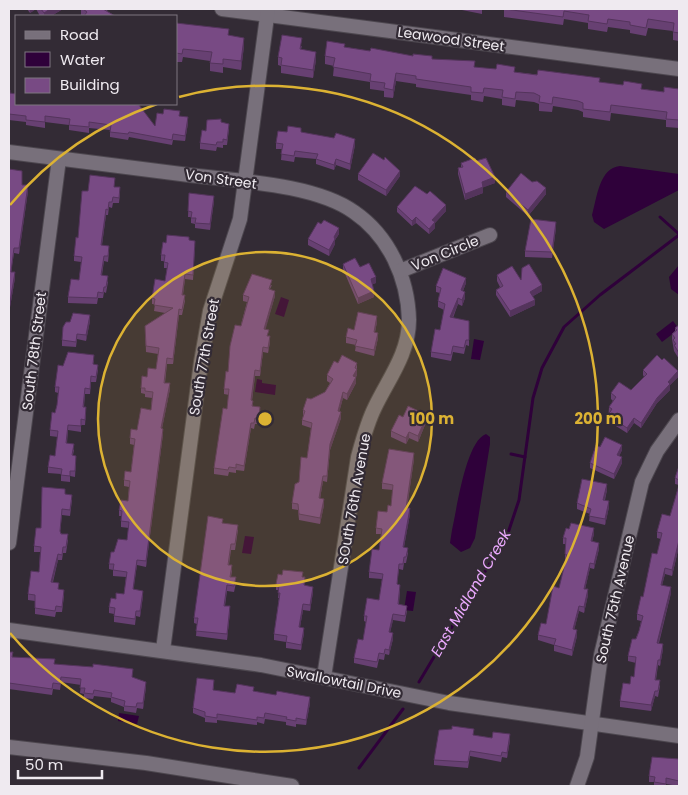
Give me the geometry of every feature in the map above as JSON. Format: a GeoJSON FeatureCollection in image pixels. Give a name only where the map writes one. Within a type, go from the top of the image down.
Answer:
{"type":"FeatureCollection","features":[{"type":"Feature","properties":{"kind":"street","name":"Leawood Street"},"geometry":{"type":"LineString","coordinates":[[222,9],[268,11],[679,69]]}},
{"type":"Feature","properties":{"kind":"street","name":"South 77th Street"},"geometry":{"type":"LineString","coordinates":[[163,650],[210,310],[237,234],[268,11]]}},
{"type":"Feature","properties":{"kind":"street","name":"Von Street"},"geometry":{"type":"LineString","coordinates":[[9,152],[245,182],[313,193],[354,212],[370,225],[388,247],[400,271]]}},
{"type":"Feature","properties":{"kind":"street","name":"South 78th Street"},"geometry":{"type":"LineString","coordinates":[[9,543],[59,159]]}},
{"type":"Feature","properties":{"kind":"street","name":"Von Circle"},"geometry":{"type":"LineString","coordinates":[[400,271],[490,235]]}},
{"type":"Feature","properties":{"kind":"street","name":"SOuth 76th Avenue"},"geometry":{"type":"LineString","coordinates":[[324,677],[358,457],[366,428],[401,360],[407,338],[409,320],[407,300],[400,271]]}},
{"type":"Feature","properties":{"kind":"street","name":"South 75th Avenue"},"geometry":{"type":"LineString","coordinates":[[577,786],[587,757],[601,655],[642,482],[656,451],[679,420]]}},
{"type":"Feature","properties":{"kind":"street","name":"Swallowtail Drive"},"geometry":{"type":"LineString","coordinates":[[9,630],[163,650],[324,677],[449,703],[679,736]]}},
{"type":"Feature","properties":{"kind":"street"},"geometry":{"type":"LineString","coordinates":[[9,747],[146,763],[292,786]]}},
{"type":"Feature","properties":{"kind":"water"},"geometry":{"type":"Polygon","coordinates":[[[620,166],[679,174],[679,190],[604,229],[594,222],[592,215],[603,178],[607,172],[620,166]]]}},
{"type":"Feature","properties":{"kind":"water"},"geometry":{"type":"Polygon","coordinates":[[[679,265],[679,295],[671,289],[669,277],[679,265]]]}},
{"type":"Feature","properties":{"kind":"water"},"geometry":{"type":"Polygon","coordinates":[[[281,297],[289,300],[284,317],[275,314],[281,297]]]}},
{"type":"Feature","properties":{"kind":"water"},"geometry":{"type":"Polygon","coordinates":[[[673,321],[679,329],[662,342],[656,334],[673,321]]]}},
{"type":"Feature","properties":{"kind":"water"},"geometry":{"type":"Polygon","coordinates":[[[474,339],[484,341],[480,360],[471,359],[474,339]]]}},
{"type":"Feature","properties":{"kind":"water"},"geometry":{"type":"Polygon","coordinates":[[[257,379],[262,380],[262,383],[276,385],[275,395],[255,392],[257,379]]]}},
{"type":"Feature","properties":{"kind":"water"},"geometry":{"type":"Polygon","coordinates":[[[486,434],[490,437],[490,444],[475,538],[470,548],[461,552],[450,543],[463,476],[473,449],[479,439],[486,434]]]}},
{"type":"Feature","properties":{"kind":"water"},"geometry":{"type":"Polygon","coordinates":[[[245,536],[254,537],[251,554],[242,553],[245,536]]]}},
{"type":"Feature","properties":{"kind":"water"},"geometry":{"type":"Polygon","coordinates":[[[407,591],[416,592],[413,611],[404,610],[407,591]]]}},
{"type":"Feature","properties":{"kind":"water"},"geometry":{"type":"Polygon","coordinates":[[[119,713],[139,716],[137,724],[118,721],[119,713]]]}},
{"type":"Feature","properties":{"kind":"building"},"geometry":{"type":"Polygon","coordinates":[[[41,9],[50,9],[44,13],[41,9]]]}},
{"type":"Feature","properties":{"kind":"building"},"geometry":{"type":"Polygon","coordinates":[[[83,9],[103,9],[113,15],[85,15],[87,12],[83,9]]]}},
{"type":"Feature","properties":{"kind":"building"},"geometry":{"type":"Polygon","coordinates":[[[505,9],[679,9],[679,33],[673,32],[674,23],[648,19],[646,28],[630,25],[630,22],[608,19],[607,24],[588,21],[589,15],[564,11],[563,17],[505,9]]]}},
{"type":"Feature","properties":{"kind":"building"},"geometry":{"type":"Polygon","coordinates":[[[178,23],[229,29],[228,35],[244,38],[241,61],[223,59],[223,64],[210,63],[212,52],[183,49],[182,54],[178,53],[178,23]]]}},
{"type":"Feature","properties":{"kind":"building"},"geometry":{"type":"Polygon","coordinates":[[[282,35],[302,38],[300,49],[316,52],[313,70],[281,65],[282,58],[278,57],[282,35]]]}},
{"type":"Feature","properties":{"kind":"building"},"geometry":{"type":"Polygon","coordinates":[[[327,41],[345,44],[344,47],[370,51],[371,48],[413,56],[413,54],[432,56],[432,59],[475,61],[474,67],[496,69],[497,64],[515,67],[514,72],[537,75],[538,70],[600,78],[599,82],[623,85],[624,81],[642,84],[641,89],[664,92],[664,87],[679,89],[679,120],[666,119],[667,112],[611,105],[610,112],[583,109],[583,103],[578,101],[553,97],[552,104],[539,102],[540,96],[534,93],[516,92],[515,99],[502,97],[503,90],[484,88],[483,93],[471,92],[471,87],[416,79],[416,76],[396,73],[393,90],[384,88],[385,83],[370,81],[371,74],[333,67],[335,58],[325,56],[327,41]]]}},
{"type":"Feature","properties":{"kind":"building"},"geometry":{"type":"Polygon","coordinates":[[[10,90],[10,93],[15,94],[15,105],[139,105],[155,126],[157,113],[163,114],[164,109],[180,111],[179,116],[188,117],[185,136],[173,134],[172,140],[129,132],[128,134],[110,132],[111,125],[89,122],[89,127],[69,125],[70,119],[45,116],[45,122],[26,120],[26,116],[9,114],[10,90]]]}},
{"type":"Feature","properties":{"kind":"building"},"geometry":{"type":"Polygon","coordinates":[[[221,119],[221,122],[229,124],[227,140],[223,139],[223,142],[217,142],[216,145],[200,143],[202,130],[206,131],[207,120],[221,119]]]}},
{"type":"Feature","properties":{"kind":"building"},"geometry":{"type":"Polygon","coordinates":[[[288,126],[301,128],[301,132],[334,138],[336,133],[355,139],[350,164],[336,159],[334,165],[316,159],[318,154],[295,151],[294,156],[281,154],[283,144],[276,143],[278,131],[287,132],[288,126]]]}},
{"type":"Feature","properties":{"kind":"building"},"geometry":{"type":"Polygon","coordinates":[[[373,153],[384,160],[385,157],[400,171],[386,190],[358,174],[373,153]]]}},
{"type":"Feature","properties":{"kind":"building"},"geometry":{"type":"Polygon","coordinates":[[[475,158],[476,161],[486,158],[495,177],[482,182],[483,187],[465,194],[458,168],[463,167],[461,163],[475,158]]]}},
{"type":"Feature","properties":{"kind":"building"},"geometry":{"type":"Polygon","coordinates":[[[9,169],[22,171],[22,185],[28,185],[19,248],[14,248],[11,272],[15,272],[9,308],[9,169]]]}},
{"type":"Feature","properties":{"kind":"building"},"geometry":{"type":"Polygon","coordinates":[[[521,173],[532,182],[537,181],[546,188],[528,210],[506,192],[521,173]]]}},
{"type":"Feature","properties":{"kind":"building"},"geometry":{"type":"Polygon","coordinates":[[[90,175],[115,178],[114,187],[120,187],[119,198],[113,197],[112,202],[109,202],[108,210],[106,209],[101,245],[109,246],[108,256],[104,256],[101,275],[108,276],[103,293],[98,292],[97,298],[68,297],[71,279],[79,280],[82,257],[74,256],[76,237],[78,238],[82,191],[88,191],[90,175]]]}},
{"type":"Feature","properties":{"kind":"building"},"geometry":{"type":"Polygon","coordinates":[[[415,186],[427,194],[430,191],[446,205],[432,220],[435,222],[429,229],[416,217],[412,221],[397,207],[415,186]]]}},
{"type":"Feature","properties":{"kind":"building"},"geometry":{"type":"Polygon","coordinates":[[[189,193],[214,196],[210,224],[195,223],[196,218],[191,218],[192,212],[188,211],[189,193]]]}},
{"type":"Feature","properties":{"kind":"building"},"geometry":{"type":"Polygon","coordinates":[[[531,219],[556,222],[552,252],[525,251],[531,219]]]}},
{"type":"Feature","properties":{"kind":"building"},"geometry":{"type":"Polygon","coordinates":[[[324,220],[339,228],[329,250],[308,239],[318,222],[321,224],[324,220]]]}},
{"type":"Feature","properties":{"kind":"building"},"geometry":{"type":"Polygon","coordinates":[[[167,235],[189,237],[189,240],[195,241],[193,275],[185,274],[182,295],[185,295],[182,310],[179,309],[173,359],[167,358],[164,383],[170,383],[161,428],[163,429],[146,561],[137,560],[133,589],[143,591],[140,611],[136,611],[135,619],[114,616],[115,608],[109,607],[111,598],[116,599],[116,593],[124,594],[127,572],[113,570],[114,564],[109,564],[111,552],[114,552],[118,539],[127,540],[129,522],[121,521],[122,511],[119,510],[121,500],[128,501],[130,481],[124,480],[125,471],[131,472],[135,439],[130,438],[131,429],[137,430],[141,408],[151,410],[153,392],[145,391],[145,388],[141,388],[142,376],[147,377],[148,368],[156,369],[159,348],[146,346],[145,326],[173,308],[154,305],[155,299],[152,298],[155,279],[165,281],[168,263],[164,262],[165,255],[161,255],[163,242],[166,243],[167,235]]]}},
{"type":"Feature","properties":{"kind":"building"},"geometry":{"type":"Polygon","coordinates":[[[355,258],[360,267],[369,263],[376,277],[371,279],[374,291],[358,298],[343,264],[355,258]]]}},
{"type":"Feature","properties":{"kind":"building"},"geometry":{"type":"Polygon","coordinates":[[[529,264],[542,285],[530,292],[535,300],[510,311],[496,290],[503,286],[497,275],[512,266],[521,280],[522,268],[529,264]]]}},
{"type":"Feature","properties":{"kind":"building"},"geometry":{"type":"Polygon","coordinates":[[[443,268],[466,278],[461,290],[465,292],[462,300],[458,298],[450,317],[469,321],[469,340],[466,340],[464,348],[453,346],[451,355],[431,352],[435,329],[440,330],[445,304],[438,301],[441,288],[436,286],[443,268]]]}},
{"type":"Feature","properties":{"kind":"building"},"geometry":{"type":"Polygon","coordinates":[[[252,274],[272,280],[269,289],[275,291],[264,329],[269,330],[267,336],[270,336],[268,348],[263,347],[260,371],[255,370],[251,400],[253,401],[252,406],[260,407],[259,418],[255,418],[254,423],[251,423],[244,466],[236,464],[236,468],[229,467],[228,470],[214,468],[223,408],[227,409],[229,389],[224,389],[226,371],[228,372],[230,346],[235,325],[241,326],[249,297],[243,295],[252,274]]]}},
{"type":"Feature","properties":{"kind":"building"},"geometry":{"type":"Polygon","coordinates":[[[358,312],[377,316],[374,332],[378,333],[374,350],[355,346],[357,340],[346,337],[348,328],[354,330],[358,312]]]}},
{"type":"Feature","properties":{"kind":"building"},"geometry":{"type":"Polygon","coordinates":[[[73,313],[90,315],[86,335],[77,334],[76,342],[62,340],[63,327],[66,322],[70,322],[73,313]]]}},
{"type":"Feature","properties":{"kind":"building"},"geometry":{"type":"Polygon","coordinates":[[[679,325],[679,353],[674,345],[676,344],[673,340],[675,338],[672,334],[679,325]]]}},
{"type":"Feature","properties":{"kind":"building"},"geometry":{"type":"Polygon","coordinates":[[[68,352],[94,355],[93,364],[98,365],[96,377],[91,376],[90,389],[85,388],[83,407],[86,407],[85,420],[81,419],[81,426],[68,425],[66,443],[74,444],[72,455],[76,456],[75,471],[70,471],[70,476],[61,475],[62,469],[48,467],[50,455],[55,456],[58,431],[50,430],[52,412],[55,413],[57,405],[59,387],[55,387],[58,365],[63,366],[68,352]]]}},
{"type":"Feature","properties":{"kind":"building"},"geometry":{"type":"Polygon","coordinates":[[[342,355],[357,363],[355,368],[357,369],[353,376],[356,377],[347,394],[343,392],[338,411],[341,412],[330,444],[327,476],[323,476],[319,498],[324,499],[320,518],[299,514],[298,504],[292,503],[295,484],[299,482],[301,457],[307,458],[312,423],[302,420],[305,411],[303,410],[307,398],[311,399],[325,392],[333,379],[327,375],[334,361],[338,363],[342,355]]]}},
{"type":"Feature","properties":{"kind":"building"},"geometry":{"type":"Polygon","coordinates":[[[657,355],[662,360],[664,358],[678,371],[668,382],[670,384],[657,398],[641,423],[634,418],[627,428],[608,415],[612,409],[609,407],[616,397],[611,393],[619,382],[631,390],[647,374],[643,370],[657,355]]]}},
{"type":"Feature","properties":{"kind":"building"},"geometry":{"type":"Polygon","coordinates":[[[408,406],[427,415],[418,436],[409,432],[406,438],[391,431],[399,415],[403,417],[408,406]]]}},
{"type":"Feature","properties":{"kind":"building"},"geometry":{"type":"Polygon","coordinates":[[[605,437],[622,445],[617,455],[622,457],[614,474],[590,463],[596,445],[600,447],[605,437]]]}},
{"type":"Feature","properties":{"kind":"building"},"geometry":{"type":"Polygon","coordinates":[[[389,449],[414,453],[406,508],[410,508],[403,547],[408,548],[403,564],[399,564],[397,584],[400,585],[398,604],[407,606],[405,616],[393,614],[389,632],[393,633],[389,650],[385,649],[384,654],[379,653],[377,662],[354,658],[358,639],[363,640],[367,616],[364,616],[367,598],[379,600],[383,574],[369,572],[372,549],[379,550],[382,529],[376,528],[378,511],[387,512],[388,505],[391,506],[393,485],[382,483],[389,449]]]}},
{"type":"Feature","properties":{"kind":"building"},"geometry":{"type":"Polygon","coordinates":[[[679,466],[679,480],[675,478],[679,466]]]}},
{"type":"Feature","properties":{"kind":"building"},"geometry":{"type":"Polygon","coordinates":[[[582,479],[607,484],[603,500],[609,501],[605,519],[589,516],[591,509],[577,503],[582,479]]]}},
{"type":"Feature","properties":{"kind":"building"},"geometry":{"type":"Polygon","coordinates":[[[679,485],[679,540],[672,570],[665,568],[661,585],[671,587],[657,643],[663,644],[655,680],[660,680],[658,691],[655,691],[651,705],[620,701],[623,683],[630,684],[631,676],[634,677],[636,657],[628,656],[632,639],[636,639],[643,616],[637,614],[641,596],[643,597],[652,553],[657,554],[662,533],[657,532],[662,514],[670,516],[679,485]]]}},
{"type":"Feature","properties":{"kind":"building"},"geometry":{"type":"Polygon","coordinates":[[[42,487],[65,489],[65,494],[72,495],[70,510],[62,509],[60,531],[61,534],[68,534],[66,547],[63,547],[62,555],[58,554],[51,582],[59,583],[58,589],[64,590],[62,607],[56,606],[55,611],[35,608],[35,595],[28,594],[31,571],[39,572],[41,547],[34,546],[36,528],[41,528],[42,487]]]}},
{"type":"Feature","properties":{"kind":"building"},"geometry":{"type":"Polygon","coordinates":[[[208,516],[223,519],[222,523],[238,525],[235,544],[231,544],[228,565],[232,565],[230,577],[236,577],[234,586],[227,585],[224,606],[230,606],[227,634],[196,631],[198,618],[194,618],[208,516]]]}},
{"type":"Feature","properties":{"kind":"building"},"geometry":{"type":"Polygon","coordinates":[[[571,523],[594,528],[591,541],[599,543],[594,564],[590,563],[584,589],[588,589],[584,607],[579,606],[573,629],[577,630],[572,650],[554,645],[556,639],[538,635],[541,623],[546,624],[553,586],[559,588],[567,555],[565,554],[566,538],[563,538],[566,528],[569,529],[571,523]]]}},
{"type":"Feature","properties":{"kind":"building"},"geometry":{"type":"Polygon","coordinates":[[[283,570],[303,572],[302,577],[305,577],[304,585],[313,587],[310,605],[303,604],[299,627],[304,628],[301,645],[286,642],[287,636],[274,634],[280,593],[278,593],[279,585],[276,584],[278,574],[282,575],[283,570]]]}},
{"type":"Feature","properties":{"kind":"building"},"geometry":{"type":"Polygon","coordinates":[[[9,652],[13,652],[12,657],[55,659],[54,664],[93,667],[93,664],[133,669],[132,677],[146,682],[143,703],[137,703],[136,707],[124,706],[125,701],[111,697],[112,693],[94,690],[93,694],[84,693],[85,688],[80,688],[81,679],[61,677],[60,684],[53,683],[52,689],[9,683],[9,652]]]}},
{"type":"Feature","properties":{"kind":"building"},"geometry":{"type":"Polygon","coordinates":[[[197,678],[214,680],[213,690],[235,693],[237,684],[254,687],[253,691],[276,695],[277,691],[310,697],[306,720],[296,718],[296,721],[286,719],[287,717],[265,713],[264,718],[257,717],[257,720],[217,714],[217,718],[205,716],[205,712],[193,708],[197,678]]]}},
{"type":"Feature","properties":{"kind":"building"},"geometry":{"type":"Polygon","coordinates":[[[452,726],[474,729],[473,735],[492,738],[493,732],[510,734],[507,753],[502,752],[501,756],[470,751],[468,762],[434,760],[439,730],[452,729],[452,726]]]}},
{"type":"Feature","properties":{"kind":"building"},"geometry":{"type":"Polygon","coordinates":[[[652,757],[679,759],[679,781],[666,778],[666,784],[654,782],[655,777],[649,776],[652,757]]]}},
{"type":"Feature","properties":{"kind":"waterway"},"geometry":{"type":"LineString","coordinates":[[660,217],[679,234]]}},
{"type":"Feature","properties":{"kind":"waterway","name":"East Midland Creek"},"geometry":{"type":"LineString","coordinates":[[419,682],[508,533],[519,500],[533,398],[542,368],[564,327],[600,295],[679,235]]}},
{"type":"Feature","properties":{"kind":"waterway"},"geometry":{"type":"LineString","coordinates":[[511,454],[525,457]]}},
{"type":"Feature","properties":{"kind":"waterway","name":"East Midland Creek"},"geometry":{"type":"LineString","coordinates":[[359,768],[403,709]]}}]}
